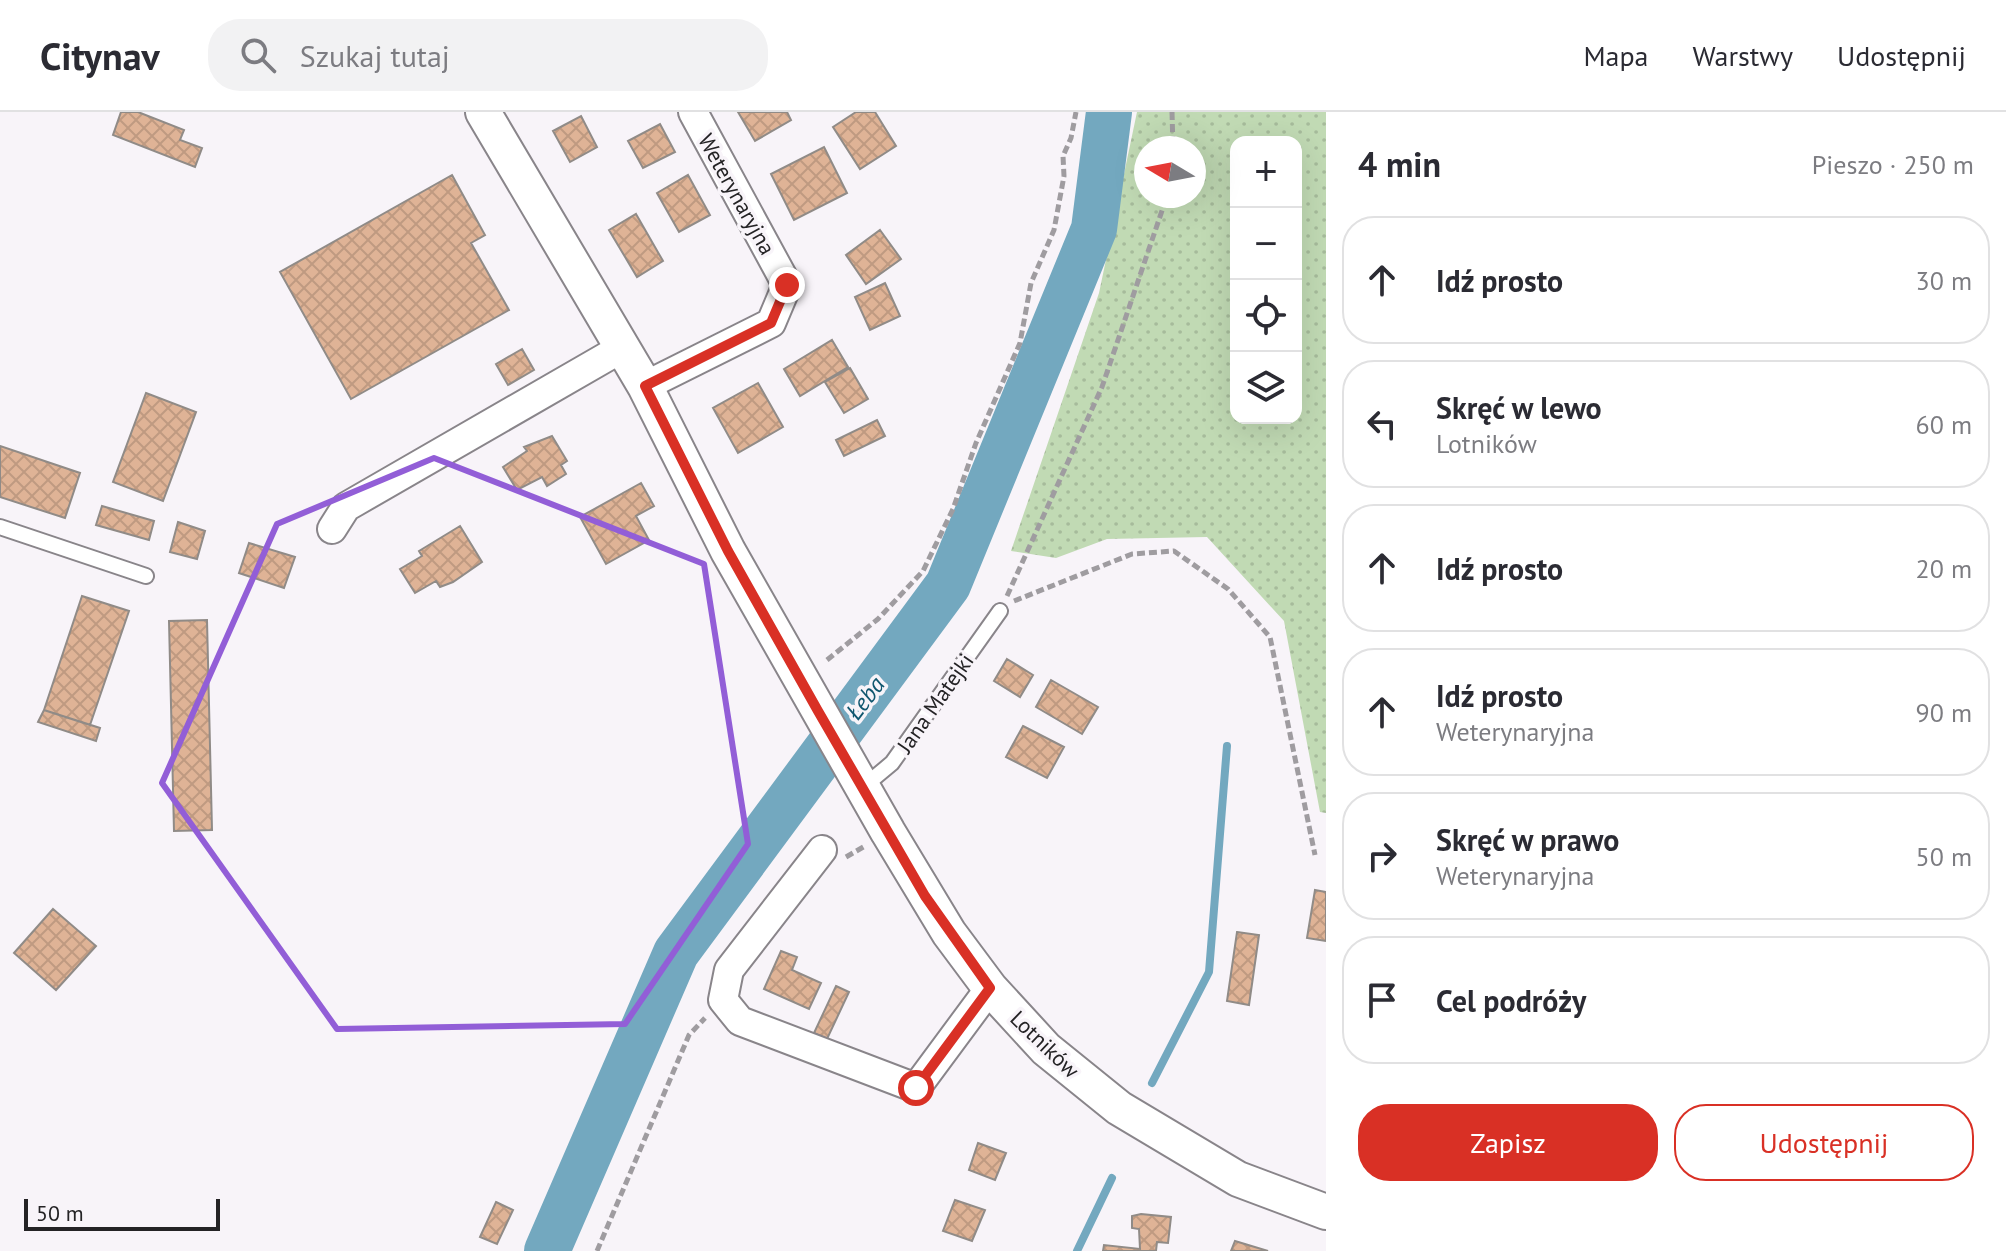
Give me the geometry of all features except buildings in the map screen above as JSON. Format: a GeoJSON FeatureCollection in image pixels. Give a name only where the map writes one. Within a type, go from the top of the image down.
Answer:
{"type":"FeatureCollection","features":[{"type":"Feature","properties":{"kind":"street"},"geometry":{"type":"LineString","coordinates":[[483,112],[645,386]]}},
{"type":"Feature","properties":{"kind":"street","name":"Weterynaryjna"},"geometry":{"type":"LineString","coordinates":[[645,386],[771,323],[787,285],[693,112]]}},
{"type":"Feature","properties":{"kind":"street"},"geometry":{"type":"LineString","coordinates":[[332,529],[346,507],[622,348]]}},
{"type":"Feature","properties":{"kind":"street","name":"Lotników"},"geometry":{"type":"LineString","coordinates":[[645,386],[728,551],[818,711],[925,896],[990,988],[1046,1049],[1119,1108],[1238,1179],[1326,1212]]}},
{"type":"Feature","properties":{"kind":"street"},"geometry":{"type":"LineString","coordinates":[[822,850],[729,970],[723,1000],[740,1021],[916,1088],[990,988]]}},
{"type":"Feature","properties":{"kind":"lane"},"geometry":{"type":"LineString","coordinates":[[0,527],[146,576]]}},
{"type":"Feature","properties":{"kind":"lane","name":"Jana Matejki"},"geometry":{"type":"LineString","coordinates":[[859,782],[892,763],[1000,611]]}},
{"type":"Feature","properties":{"kind":"path"},"geometry":{"type":"LineString","coordinates":[[827,660],[878,619],[917,579],[953,509],[976,443],[1020,343],[1031,283],[1054,230],[1064,176],[1063,156],[1071,138],[1076,112]]}},
{"type":"Feature","properties":{"kind":"path"},"geometry":{"type":"LineString","coordinates":[[1172,112],[1173,136]]}},
{"type":"Feature","properties":{"kind":"path"},"geometry":{"type":"LineString","coordinates":[[1000,611],[1102,387],[1163,208]]}},
{"type":"Feature","properties":{"kind":"path"},"geometry":{"type":"LineString","coordinates":[[1000,611],[1021,596],[1132,554],[1174,551],[1228,589],[1270,637],[1315,855]]}},
{"type":"Feature","properties":{"kind":"path"},"geometry":{"type":"LineString","coordinates":[[597,1251],[689,1035],[723,1000]]}},
{"type":"Feature","properties":{"kind":"highlighted area"},"geometry":{"type":"Polygon","coordinates":[[[434,458],[704,564],[748,844],[625,1024],[337,1029],[162,783],[277,524],[434,458]]]}},
{"type":"Feature","properties":{"kind":"green space"},"geometry":{"type":"Polygon","coordinates":[[[1137,112],[1326,112],[1326,813],[1320,812],[1284,621],[1207,537],[1107,539],[1056,558],[1011,551],[1099,293],[1137,112]]]}},
{"type":"Feature","properties":{"kind":"waterway","name":"Łeba"},"geometry":{"type":"LineString","coordinates":[[547,1251],[676,953],[948,585],[1094,229],[1109,112]]}},
{"type":"Feature","properties":{"kind":"waterway"},"geometry":{"type":"LineString","coordinates":[[1152,1083],[1209,972],[1227,746]]}},
{"type":"Feature","properties":{"kind":"waterway"},"geometry":{"type":"LineString","coordinates":[[1077,1251],[1112,1178]]}},
{"type":"Feature","properties":{"kind":"route"},"geometry":{"type":"LineString","coordinates":[[787,285],[771,323],[645,386],[728,551],[818,711],[925,896],[990,988],[958,1027],[916,1088]]}}]}
